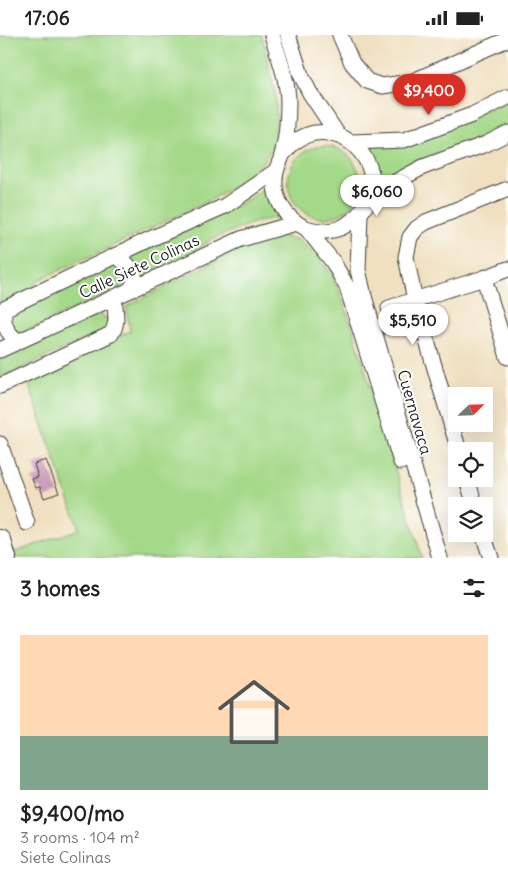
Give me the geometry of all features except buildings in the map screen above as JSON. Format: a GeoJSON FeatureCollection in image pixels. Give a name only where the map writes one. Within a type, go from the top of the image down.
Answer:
{"type":"FeatureCollection","features":[{"type":"Feature","properties":{"kind":"highway"},"geometry":{"type":"LineString","coordinates":[[0,541],[5,558]]}},
{"type":"Feature","properties":{"kind":"street"},"geometry":{"type":"LineString","coordinates":[[272,35],[288,99],[288,117],[282,155],[276,171],[274,186],[278,200],[285,213],[302,226],[326,231],[345,227],[360,215],[367,206],[371,195],[372,180],[370,166],[363,153],[352,142],[338,135],[322,133],[307,136],[293,143],[282,155]]}},
{"type":"Feature","properties":{"kind":"street"},"geometry":{"type":"LineString","coordinates":[[288,35],[301,75],[310,93],[338,135]]}},
{"type":"Feature","properties":{"kind":"street"},"geometry":{"type":"LineString","coordinates":[[340,35],[352,63],[367,81],[382,86],[410,82],[508,39]]}},
{"type":"Feature","properties":{"kind":"street"},"geometry":{"type":"LineString","coordinates":[[352,142],[404,140],[472,115],[508,97]]}},
{"type":"Feature","properties":{"kind":"street"},"geometry":{"type":"LineString","coordinates":[[371,195],[423,167],[486,144],[508,133]]}},
{"type":"Feature","properties":{"kind":"street","name":"Calle Siete Colinas"},"geometry":{"type":"LineString","coordinates":[[2,311],[225,205],[276,171]]}},
{"type":"Feature","properties":{"kind":"street"},"geometry":{"type":"LineString","coordinates":[[456,442],[415,299],[406,257],[410,237],[417,228],[426,222],[508,189]]}},
{"type":"Feature","properties":{"kind":"street","name":"Cuernavaca"},"geometry":{"type":"LineString","coordinates":[[360,215],[358,270],[364,296],[440,558]]}},
{"type":"Feature","properties":{"kind":"street","name":"Calle Siete Colinas"},"geometry":{"type":"LineString","coordinates":[[0,350],[241,239],[302,226]]}},
{"type":"Feature","properties":{"kind":"street","name":"Cuernavaca"},"geometry":{"type":"LineString","coordinates":[[302,226],[333,262],[348,287],[430,558]]}},
{"type":"Feature","properties":{"kind":"street"},"geometry":{"type":"LineString","coordinates":[[115,256],[127,263],[134,274],[134,283],[130,290]]}},
{"type":"Feature","properties":{"kind":"street"},"geometry":{"type":"LineString","coordinates":[[389,308],[508,269]]}},
{"type":"Feature","properties":{"kind":"street"},"geometry":{"type":"LineString","coordinates":[[484,278],[508,357]]}},
{"type":"Feature","properties":{"kind":"street"},"geometry":{"type":"LineString","coordinates":[[0,386],[111,334],[115,329],[116,321],[114,298]]}},
{"type":"Feature","properties":{"kind":"street"},"geometry":{"type":"LineString","coordinates":[[2,311],[5,329],[18,341]]}},
{"type":"Feature","properties":{"kind":"street"},"geometry":{"type":"LineString","coordinates":[[0,444],[7,489],[27,523]]}},
{"type":"Feature","properties":{"kind":"street"},"geometry":{"type":"LineString","coordinates":[[485,542],[490,558]]}},
{"type":"Feature","properties":{"kind":"green space"},"geometry":{"type":"Polygon","coordinates":[[[0,35],[262,35],[275,93],[277,119],[273,147],[260,166],[235,185],[209,201],[41,279],[10,306],[0,304],[0,35]]]}},
{"type":"Feature","properties":{"kind":"green space"},"geometry":{"type":"Polygon","coordinates":[[[508,103],[508,127],[385,179],[381,178],[378,162],[367,147],[508,103]]]}},
{"type":"Feature","properties":{"kind":"green space"},"geometry":{"type":"Polygon","coordinates":[[[324,146],[344,152],[354,162],[360,182],[354,202],[344,212],[324,218],[304,212],[294,202],[288,182],[294,162],[304,152],[324,146]]]}},
{"type":"Feature","properties":{"kind":"green space"},"geometry":{"type":"Polygon","coordinates":[[[265,187],[279,217],[256,222],[212,239],[179,263],[140,280],[139,269],[130,257],[234,207],[265,187]]]}},
{"type":"Feature","properties":{"kind":"green space"},"geometry":{"type":"Polygon","coordinates":[[[281,236],[299,240],[319,258],[333,276],[351,323],[422,558],[15,558],[13,553],[79,529],[26,377],[92,350],[130,331],[126,307],[238,249],[281,236]]]}},
{"type":"Feature","properties":{"kind":"green space"},"geometry":{"type":"Polygon","coordinates":[[[115,264],[124,266],[129,284],[20,334],[12,326],[11,319],[16,309],[115,264]]]}},
{"type":"Feature","properties":{"kind":"green space"},"geometry":{"type":"Polygon","coordinates":[[[99,314],[110,320],[109,328],[0,378],[0,358],[99,314]]]}}]}
